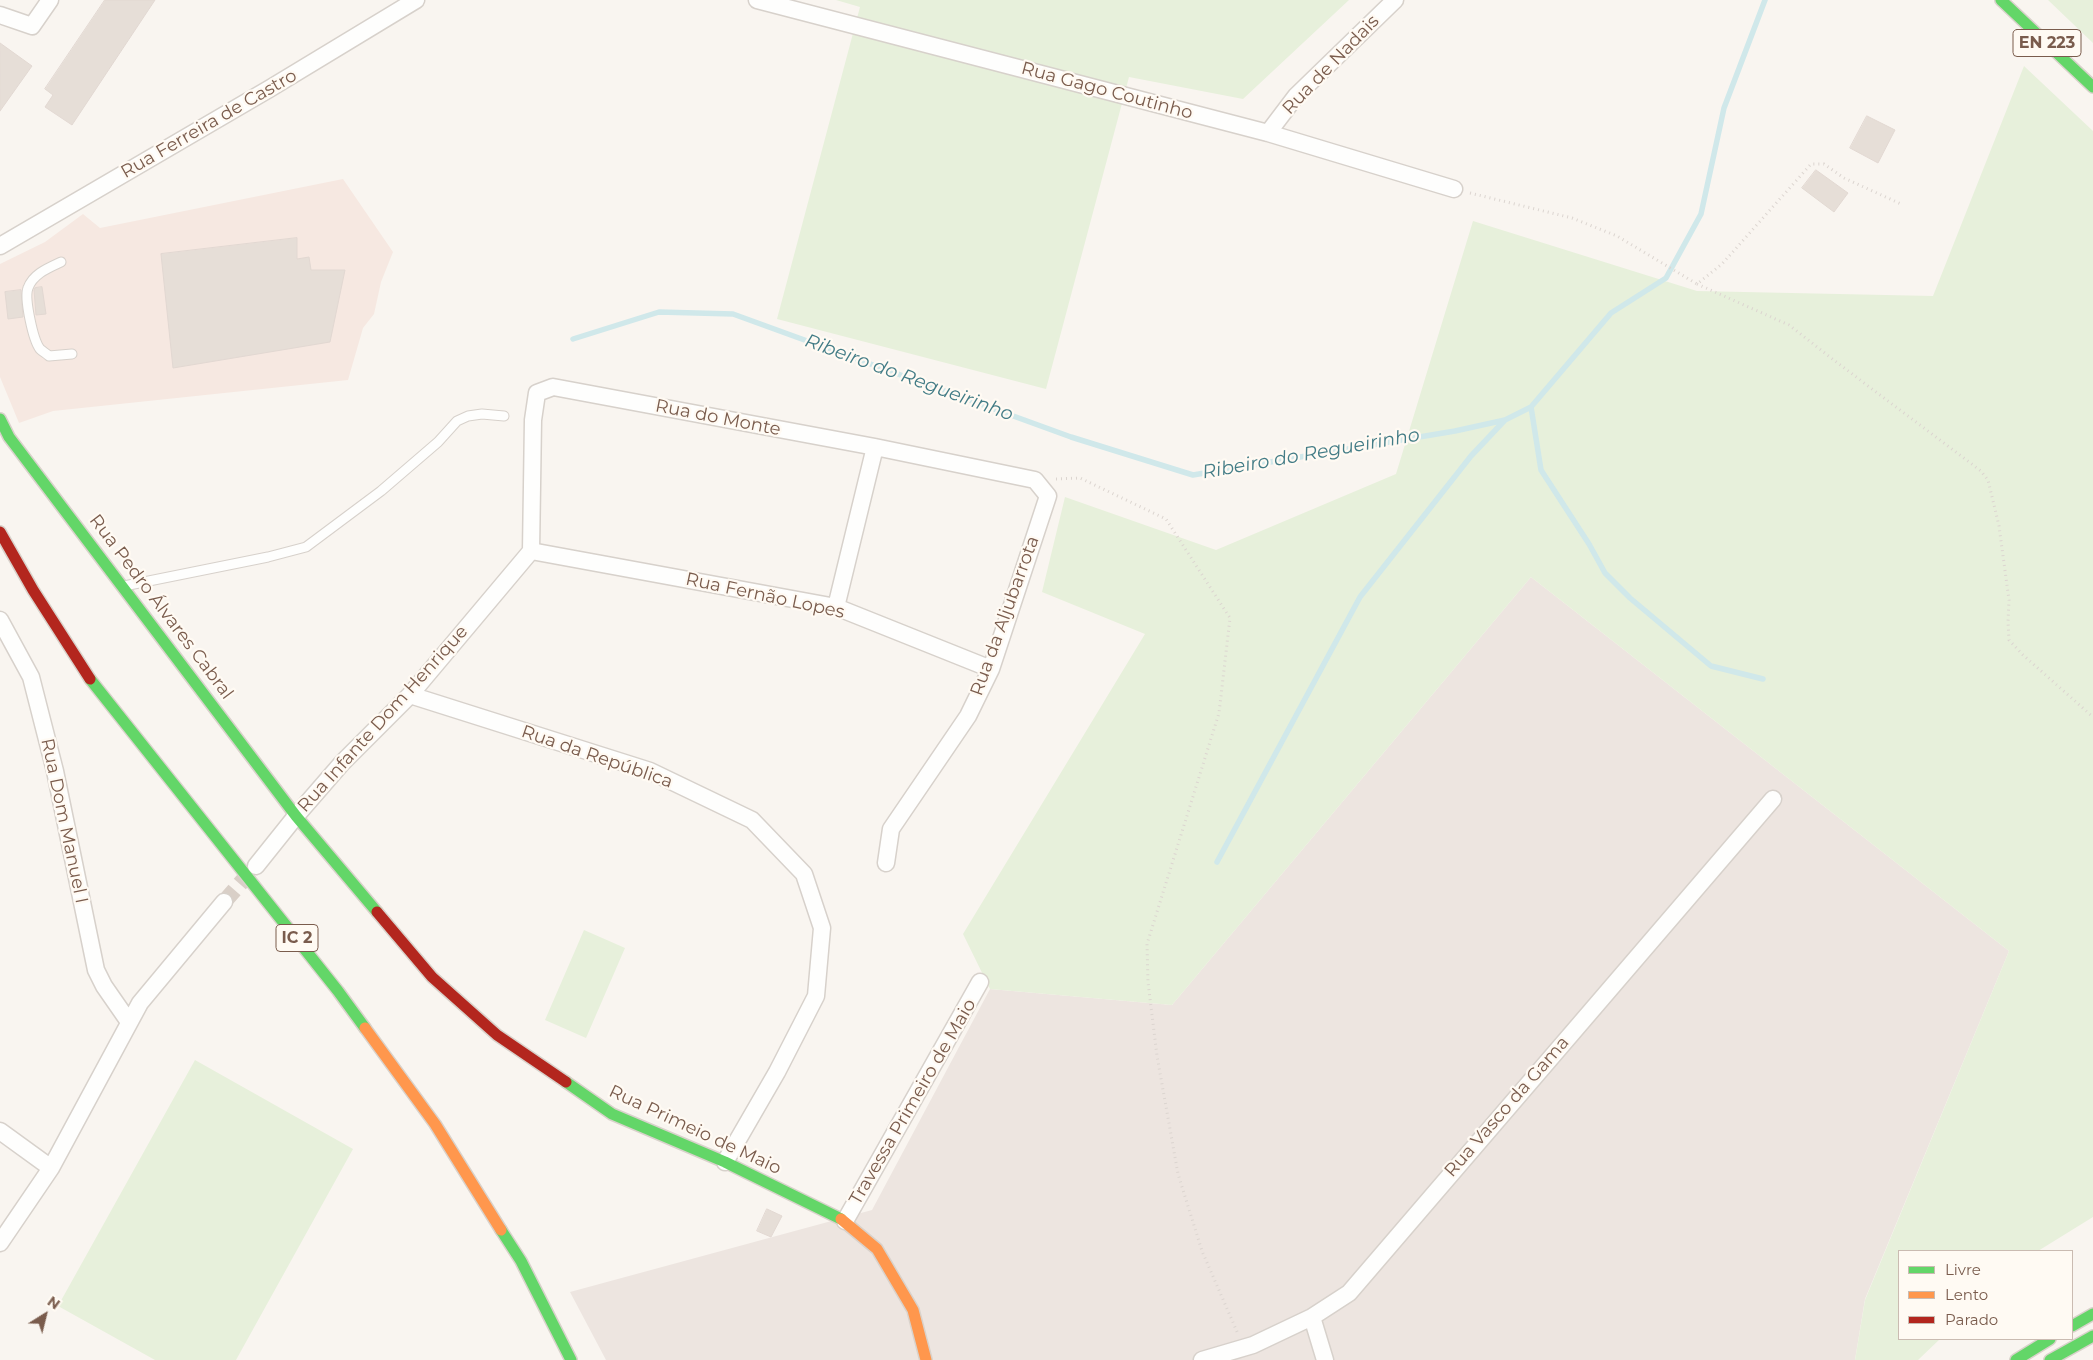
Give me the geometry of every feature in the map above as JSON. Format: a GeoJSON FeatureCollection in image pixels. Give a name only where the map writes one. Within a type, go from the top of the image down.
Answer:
{"type":"FeatureCollection","features":[{"type":"Feature","properties":{"kind":"main road","name":"EN 223"},"geometry":{"type":"LineString","coordinates":[[2001,0],[2093,87]]}},
{"type":"Feature","properties":{"kind":"main road","name":"Rua Pedro Álvares Cabral"},"geometry":{"type":"LineString","coordinates":[[0,418],[10,437],[296,816]]}},
{"type":"Feature","properties":{"kind":"main road","name":"IC 2"},"geometry":{"type":"LineString","coordinates":[[0,532],[33,590],[90,678],[338,991],[435,1124],[520,1261],[571,1360]]}},
{"type":"Feature","properties":{"kind":"main road","name":"Rua Primeio de Maio"},"geometry":{"type":"LineString","coordinates":[[296,816],[432,977],[497,1035],[612,1114],[725,1162],[845,1221],[877,1249],[914,1310],[926,1360]]}},
{"type":"Feature","properties":{"kind":"main road","name":"IC 2"},"geometry":{"type":"LineString","coordinates":[[301,964],[426,1130],[516,1277]]}},
{"type":"Feature","properties":{"kind":"main road"},"geometry":{"type":"LineString","coordinates":[[2073,1325],[2093,1314]]}},
{"type":"Feature","properties":{"kind":"main road"},"geometry":{"type":"LineString","coordinates":[[2050,1360],[2093,1336]]}},
{"type":"Feature","properties":{"kind":"main road"},"geometry":{"type":"LineString","coordinates":[[2016,1360],[2048,1340]]}},
{"type":"Feature","properties":{"kind":"street"},"geometry":{"type":"LineString","coordinates":[[0,15],[32,26],[50,0]]}},
{"type":"Feature","properties":{"kind":"street","name":"Rua Ferreira de Castro"},"geometry":{"type":"LineString","coordinates":[[0,246],[269,89],[416,0]]}},
{"type":"Feature","properties":{"kind":"street","name":"Rua Gago Coutinho"},"geometry":{"type":"LineString","coordinates":[[757,0],[1268,133],[1454,189]]}},
{"type":"Feature","properties":{"kind":"street","name":"Rua de Nadais"},"geometry":{"type":"LineString","coordinates":[[1268,133],[1296,96],[1395,0]]}},
{"type":"Feature","properties":{"kind":"street","name":"Rua do Monte"},"geometry":{"type":"LineString","coordinates":[[531,551],[533,420],[537,393],[553,387],[875,447],[1036,480]]}},
{"type":"Feature","properties":{"kind":"street"},"geometry":{"type":"LineString","coordinates":[[836,608],[875,447]]}},
{"type":"Feature","properties":{"kind":"street","name":"Rua da Aljubarrota"},"geometry":{"type":"LineString","coordinates":[[886,862],[891,829],[968,716],[990,669],[1048,496],[1036,480]]}},
{"type":"Feature","properties":{"kind":"street","name":"Rua Fernão Lopes"},"geometry":{"type":"LineString","coordinates":[[531,551],[836,608],[990,669]]}},
{"type":"Feature","properties":{"kind":"street","name":"Rua Infante Dom Henrique"},"geometry":{"type":"LineString","coordinates":[[256,866],[342,763],[410,695],[531,551]]}},
{"type":"Feature","properties":{"kind":"street","name":"Rua Dom Manuel I"},"geometry":{"type":"LineString","coordinates":[[0,620],[31,677],[55,770],[96,970],[104,986],[129,1022]]}},
{"type":"Feature","properties":{"kind":"street","name":"Rua da República"},"geometry":{"type":"LineString","coordinates":[[410,695],[650,771],[752,820],[804,874],[822,928],[816,996],[777,1072],[725,1162]]}},
{"type":"Feature","properties":{"kind":"street","name":"Rua Vasco da Gama"},"geometry":{"type":"LineString","coordinates":[[1202,1360],[1243,1348],[1312,1317],[1349,1292],[1773,798]]}},
{"type":"Feature","properties":{"kind":"street"},"geometry":{"type":"LineString","coordinates":[[0,1243],[51,1168],[140,1003],[224,902]]}},
{"type":"Feature","properties":{"kind":"street","name":"Travessa Primeiro de Maio"},"geometry":{"type":"LineString","coordinates":[[845,1221],[980,982]]}},
{"type":"Feature","properties":{"kind":"street"},"geometry":{"type":"LineString","coordinates":[[0,1131],[51,1168]]}},
{"type":"Feature","properties":{"kind":"street"},"geometry":{"type":"LineString","coordinates":[[1312,1317],[1325,1360]]}},
{"type":"Feature","properties":{"kind":"lane"},"geometry":{"type":"LineString","coordinates":[[60,262],[43,270],[28,288],[27,295],[33,332],[40,349],[49,356],[72,354]]}},
{"type":"Feature","properties":{"kind":"lane"},"geometry":{"type":"LineString","coordinates":[[124,586],[268,558],[306,547],[381,492],[438,442],[457,421],[468,416],[482,414],[504,416]]}},
{"type":"Feature","properties":{"kind":"path"},"geometry":{"type":"LineString","coordinates":[[1697,284],[1722,264],[1811,164],[1824,164],[1844,178],[1901,204]]}},
{"type":"Feature","properties":{"kind":"path"},"geometry":{"type":"LineString","coordinates":[[1454,189],[1572,218],[1617,236],[1664,266],[1697,284],[1790,325],[1834,361],[1981,471],[1988,480],[1999,526],[2010,600],[2009,640],[2022,655],[2093,717]]}},
{"type":"Feature","properties":{"kind":"path"},"geometry":{"type":"LineString","coordinates":[[1036,480],[1080,478],[1166,519],[1230,618],[1219,713],[1147,944],[1148,982],[1157,1056],[1178,1174],[1202,1251],[1243,1348]]}},
{"type":"Feature","properties":{"kind":"shaded area"},"geometry":{"type":"Polygon","coordinates":[[[343,179],[393,252],[381,282],[374,314],[363,328],[348,380],[53,411],[19,423],[0,377],[0,264],[45,242],[83,214],[100,228],[343,179]]]}},
{"type":"Feature","properties":{"kind":"shaded area"},"geometry":{"type":"Polygon","coordinates":[[[1531,577],[2009,951],[1865,1299],[1855,1360],[606,1360],[570,1292],[872,1210],[990,989],[1172,1005],[1531,577]]]}},
{"type":"Feature","properties":{"kind":"green space"},"geometry":{"type":"Polygon","coordinates":[[[836,0],[1349,0],[1243,99],[1129,77],[1046,389],[777,319],[860,7],[836,0]]]}},
{"type":"Feature","properties":{"kind":"green space"},"geometry":{"type":"Polygon","coordinates":[[[2048,0],[2093,0],[2093,43],[2048,0]]]}},
{"type":"Feature","properties":{"kind":"green space"},"geometry":{"type":"Polygon","coordinates":[[[2024,66],[2093,131],[2093,1217],[2040,1250],[1898,1250],[1898,1340],[1939,1340],[1918,1360],[1855,1360],[1865,1300],[2009,951],[1531,577],[1172,1005],[990,989],[963,934],[1145,634],[1042,592],[1065,497],[1216,550],[1396,474],[1473,221],[1697,291],[1933,296],[2024,66]]]}},
{"type":"Feature","properties":{"kind":"green space"},"geometry":{"type":"Polygon","coordinates":[[[584,930],[625,948],[586,1038],[545,1020],[584,930]]]}},
{"type":"Feature","properties":{"kind":"green space"},"geometry":{"type":"Polygon","coordinates":[[[195,1060],[353,1149],[236,1360],[155,1360],[58,1306],[195,1060]]]}},
{"type":"Feature","properties":{"kind":"building"},"geometry":{"type":"Polygon","coordinates":[[[105,0],[155,0],[72,125],[45,107],[53,95],[45,89],[105,0]]]}},
{"type":"Feature","properties":{"kind":"building"},"geometry":{"type":"Polygon","coordinates":[[[0,43],[32,66],[0,111],[0,43]]]}},
{"type":"Feature","properties":{"kind":"building"},"geometry":{"type":"Polygon","coordinates":[[[1867,116],[1895,130],[1878,163],[1850,148],[1867,116]]]}},
{"type":"Feature","properties":{"kind":"building"},"geometry":{"type":"Polygon","coordinates":[[[1816,170],[1848,193],[1834,212],[1802,188],[1816,170]]]}},
{"type":"Feature","properties":{"kind":"building"},"geometry":{"type":"Polygon","coordinates":[[[297,238],[297,259],[309,257],[311,270],[345,270],[330,342],[173,368],[161,254],[297,238]]]}},
{"type":"Feature","properties":{"kind":"building"},"geometry":{"type":"Polygon","coordinates":[[[42,287],[46,314],[36,315],[34,290],[35,288],[42,287]]]}},
{"type":"Feature","properties":{"kind":"building"},"geometry":{"type":"Polygon","coordinates":[[[21,290],[23,317],[8,319],[5,292],[21,290]]]}},
{"type":"Feature","properties":{"kind":"building"},"geometry":{"type":"Polygon","coordinates":[[[767,1209],[782,1216],[771,1237],[757,1231],[767,1209]]]}},
{"type":"Feature","properties":{"kind":"waterway","name":"Ribeiro do Regueirinho"},"geometry":{"type":"LineString","coordinates":[[573,339],[659,312],[733,314],[1071,437],[1193,475],[1455,431],[1505,420],[1531,407],[1611,313],[1666,278],[1701,214],[1724,108],[1765,0]]}},
{"type":"Feature","properties":{"kind":"waterway"},"geometry":{"type":"LineString","coordinates":[[1531,407],[1541,470],[1589,544],[1605,573],[1630,598],[1711,666],[1763,679]]}},
{"type":"Feature","properties":{"kind":"waterway"},"geometry":{"type":"LineString","coordinates":[[1217,862],[1360,597],[1471,456],[1505,420]]}},
{"type":"Feature","properties":{"kind":"tunnel"},"geometry":{"type":"LineString","coordinates":[[224,902],[252,870]]}},
{"type":"Feature","properties":{"kind":"traffic: fast"},"geometry":{"type":"LineString","coordinates":[[2001,0],[2093,87]]}},
{"type":"Feature","properties":{"kind":"traffic: fast"},"geometry":{"type":"LineString","coordinates":[[0,419],[9,437],[296,816],[377,912]]}},
{"type":"Feature","properties":{"kind":"traffic: fast"},"geometry":{"type":"LineString","coordinates":[[90,679],[338,991],[365,1028]]}},
{"type":"Feature","properties":{"kind":"traffic: fast"},"geometry":{"type":"LineString","coordinates":[[566,1082],[612,1114],[725,1162],[841,1219]]}},
{"type":"Feature","properties":{"kind":"traffic: fast"},"geometry":{"type":"LineString","coordinates":[[501,1230],[521,1261],[571,1360]]}},
{"type":"Feature","properties":{"kind":"traffic: fast"},"geometry":{"type":"LineString","coordinates":[[2073,1325],[2093,1314]]}},
{"type":"Feature","properties":{"kind":"traffic: fast"},"geometry":{"type":"LineString","coordinates":[[2050,1360],[2093,1336]]}},
{"type":"Feature","properties":{"kind":"traffic: fast"},"geometry":{"type":"LineString","coordinates":[[2016,1360],[2048,1340]]}},
{"type":"Feature","properties":{"kind":"traffic: slow"},"geometry":{"type":"LineString","coordinates":[[365,1028],[435,1124],[501,1230]]}},
{"type":"Feature","properties":{"kind":"traffic: slow"},"geometry":{"type":"LineString","coordinates":[[841,1219],[877,1249],[913,1310],[926,1360]]}},
{"type":"Feature","properties":{"kind":"traffic: jam"},"geometry":{"type":"LineString","coordinates":[[0,532],[33,590],[90,679]]}},
{"type":"Feature","properties":{"kind":"traffic: jam"},"geometry":{"type":"LineString","coordinates":[[377,912],[432,977],[497,1035],[566,1082]]}}]}
